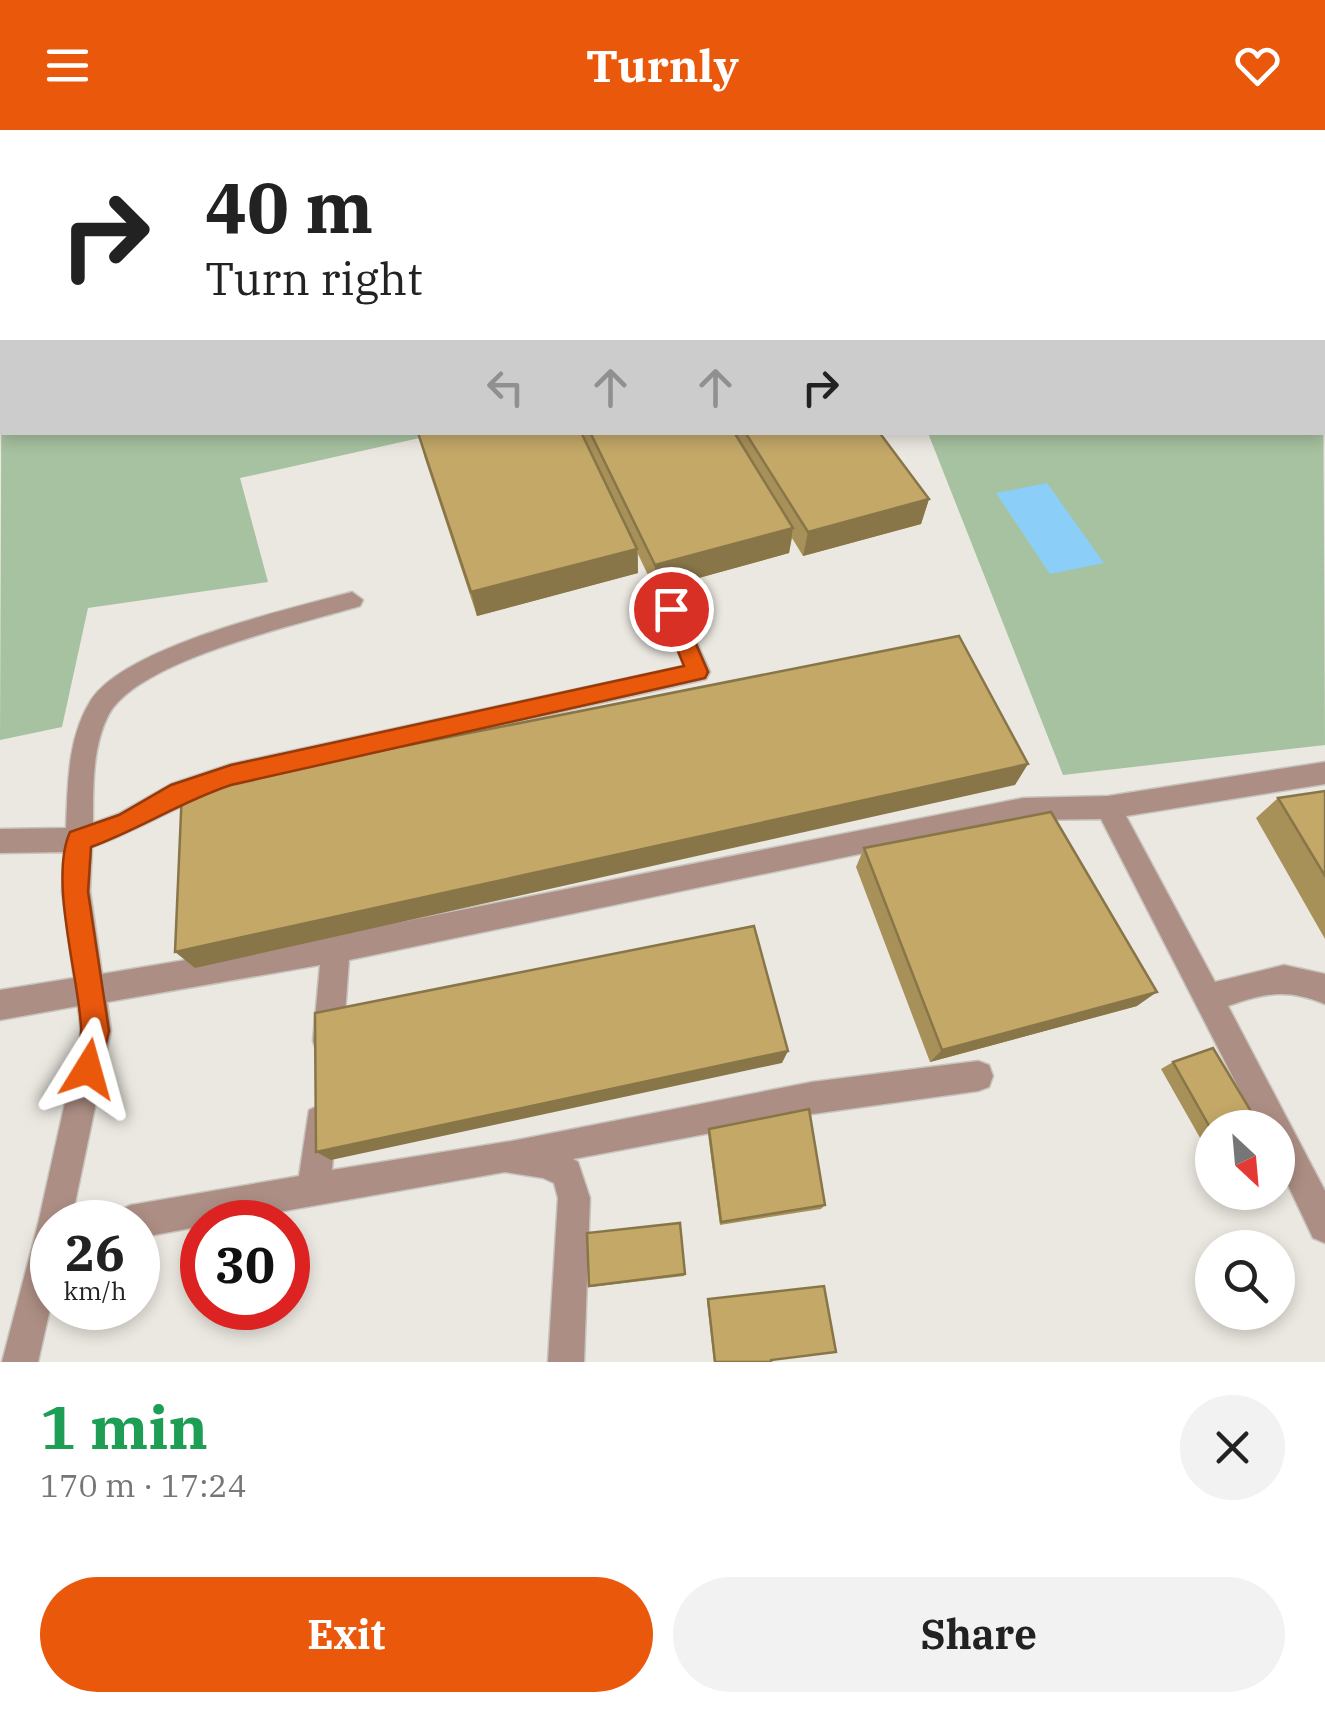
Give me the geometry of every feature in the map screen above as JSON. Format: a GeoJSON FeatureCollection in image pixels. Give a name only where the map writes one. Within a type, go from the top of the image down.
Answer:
{"type":"FeatureCollection","features":[{"type":"Feature","properties":{"kind":"street"},"geometry":{"type":"LineString","coordinates":[[59,1200],[96,1031],[76,892],[84,751],[102,704],[125,680],[186,653],[352,600]]}},
{"type":"Feature","properties":{"kind":"street"},"geometry":{"type":"LineString","coordinates":[[0,840],[79,840],[127,823],[180,792],[231,775],[698,672],[671,609]]}},
{"type":"Feature","properties":{"kind":"street"},"geometry":{"type":"LineString","coordinates":[[0,1005],[336,949],[1023,810],[1108,807],[1325,773]]}},
{"type":"Feature","properties":{"kind":"street"},"geometry":{"type":"LineString","coordinates":[[1108,807],[1266,1110]]}},
{"type":"Feature","properties":{"kind":"street"},"geometry":{"type":"LineString","coordinates":[[314,1190],[336,949]]}},
{"type":"Feature","properties":{"kind":"street"},"geometry":{"type":"LineString","coordinates":[[1208,1000],[1233,989],[1301,977],[1325,990]]}},
{"type":"Feature","properties":{"kind":"street"},"geometry":{"type":"LineString","coordinates":[[160,1217],[812,1098],[978,1076]]}},
{"type":"Feature","properties":{"kind":"street"},"geometry":{"type":"LineString","coordinates":[[504,1156],[546,1162],[567,1173],[574,1198],[566,1362]]}},
{"type":"Feature","properties":{"kind":"street"},"geometry":{"type":"LineString","coordinates":[[1295,1167],[1325,1226]]}},
{"type":"Feature","properties":{"kind":"street"},"geometry":{"type":"LineString","coordinates":[[20,1362],[30,1322]]}},
{"type":"Feature","properties":{"kind":"green space"},"geometry":{"type":"Polygon","coordinates":[[[1,435],[433,435],[240,478],[268,582],[88,608],[62,727],[0,740],[1,435]]]}},
{"type":"Feature","properties":{"kind":"green space"},"geometry":{"type":"Polygon","coordinates":[[[929,435],[1323,435],[1325,745],[1063,775],[929,435]]]}},
{"type":"Feature","properties":{"kind":"water"},"geometry":{"type":"Polygon","coordinates":[[[1047,483],[1104,563],[1050,574],[996,493],[1047,483]]]}},
{"type":"Feature","properties":{"kind":"building"},"geometry":{"type":"Polygon","coordinates":[[[419,435],[582,435],[637,549],[471,592],[419,435]]]}},
{"type":"Feature","properties":{"kind":"building"},"geometry":{"type":"Polygon","coordinates":[[[591,435],[736,435],[793,528],[655,565],[591,435]]]}},
{"type":"Feature","properties":{"kind":"building"},"geometry":{"type":"Polygon","coordinates":[[[747,435],[881,435],[929,499],[808,532],[747,435]]]}},
{"type":"Feature","properties":{"kind":"building"},"geometry":{"type":"Polygon","coordinates":[[[959,636],[1028,764],[175,952],[182,790],[959,636]]]}},
{"type":"Feature","properties":{"kind":"building"},"geometry":{"type":"Polygon","coordinates":[[[1325,791],[1325,876],[1278,798],[1325,791]]]}},
{"type":"Feature","properties":{"kind":"building"},"geometry":{"type":"Polygon","coordinates":[[[1051,812],[1157,992],[942,1050],[864,848],[1051,812]]]}},
{"type":"Feature","properties":{"kind":"building"},"geometry":{"type":"Polygon","coordinates":[[[754,926],[788,1051],[316,1152],[315,1013],[754,926]]]}},
{"type":"Feature","properties":{"kind":"building"},"geometry":{"type":"Polygon","coordinates":[[[1213,1048],[1250,1110],[1200,1110],[1173,1062],[1213,1048]]]}},
{"type":"Feature","properties":{"kind":"building"},"geometry":{"type":"Polygon","coordinates":[[[809,1109],[825,1205],[721,1222],[709,1129],[809,1109]]]}},
{"type":"Feature","properties":{"kind":"building"},"geometry":{"type":"Polygon","coordinates":[[[680,1223],[685,1274],[589,1286],[587,1233],[680,1223]]]}},
{"type":"Feature","properties":{"kind":"building"},"geometry":{"type":"Polygon","coordinates":[[[824,1286],[836,1352],[771,1362],[715,1362],[708,1299],[824,1286]]]}},
{"type":"Feature","properties":{"kind":"route"},"geometry":{"type":"LineString","coordinates":[[88,1069],[96,1031],[76,892],[79,840],[127,823],[180,792],[231,775],[698,672],[671,609]]}}]}
